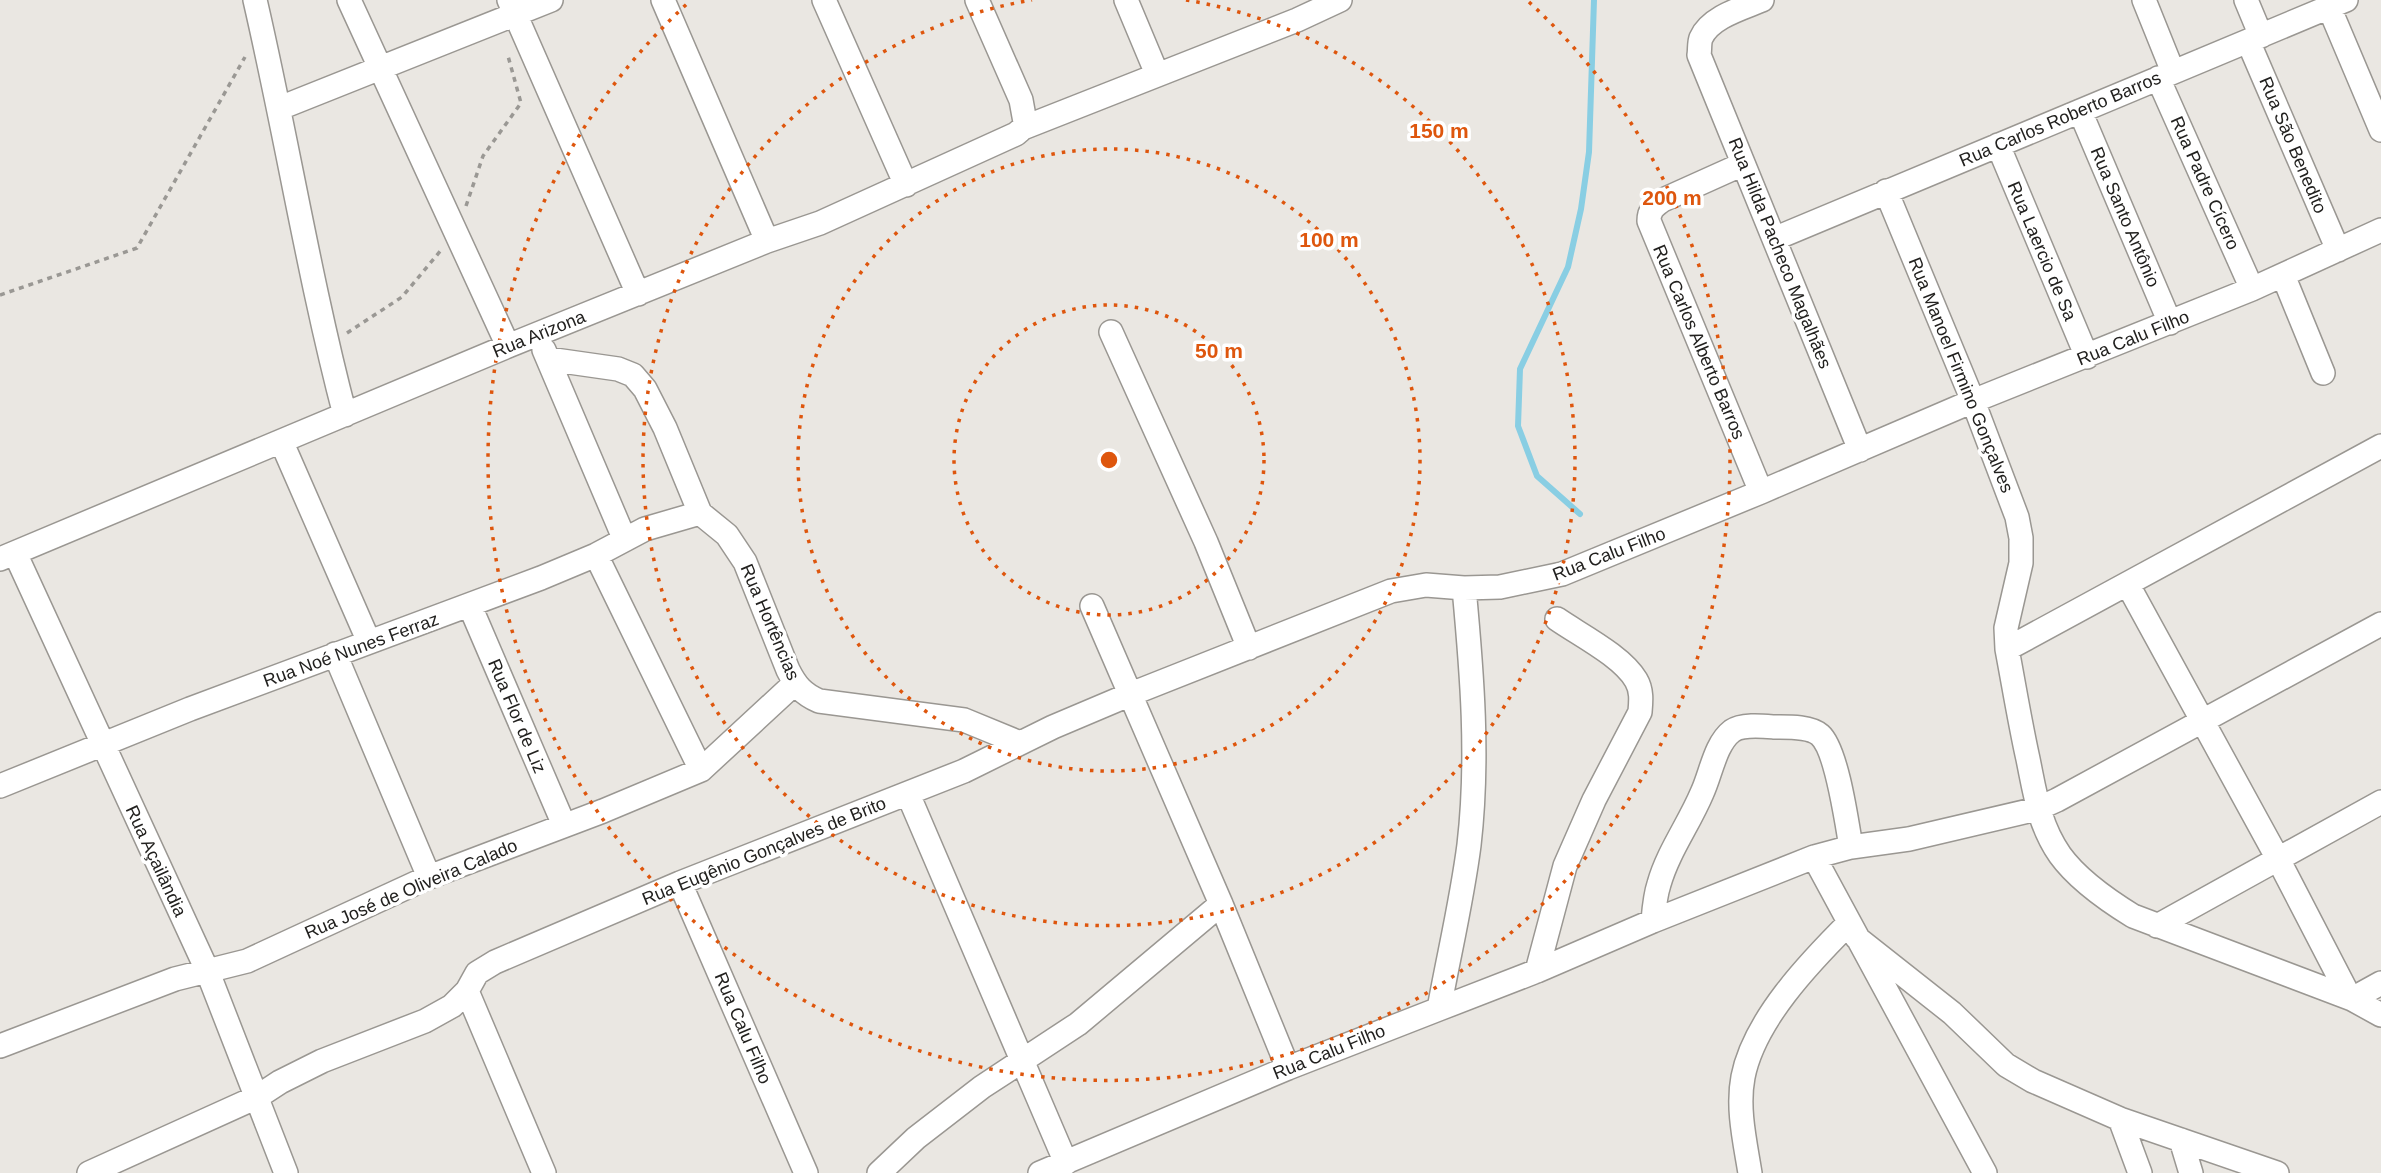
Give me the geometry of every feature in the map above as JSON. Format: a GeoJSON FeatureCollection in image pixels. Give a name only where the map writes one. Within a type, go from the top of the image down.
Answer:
{"type":"FeatureCollection","features":[{"type":"Feature","properties":{"kind":"street"},"geometry":{"type":"LineString","coordinates":[[255,0],[280,108],[327,346],[345,415]]}},
{"type":"Feature","properties":{"kind":"street"},"geometry":{"type":"LineString","coordinates":[[349,0],[508,346]]}},
{"type":"Feature","properties":{"kind":"street"},"geometry":{"type":"LineString","coordinates":[[280,108],[380,68],[512,7],[551,0]]}},
{"type":"Feature","properties":{"kind":"street"},"geometry":{"type":"LineString","coordinates":[[663,0],[767,241]]}},
{"type":"Feature","properties":{"kind":"street"},"geometry":{"type":"LineString","coordinates":[[824,0],[906,185]]}},
{"type":"Feature","properties":{"kind":"street"},"geometry":{"type":"LineString","coordinates":[[977,0],[1021,100],[1025,122],[1023,128]]}},
{"type":"Feature","properties":{"kind":"street"},"geometry":{"type":"LineString","coordinates":[[1126,0],[1157,74]]}},
{"type":"Feature","properties":{"kind":"street","name":"Rua Arizona"},"geometry":{"type":"LineString","coordinates":[[7,556],[508,346],[767,241],[820,223],[1016,134],[1023,128],[1157,74],[1293,10],[1339,0]]}},
{"type":"Feature","properties":{"kind":"street","name":"Rua Hilda Pacheco Magalhães"},"geometry":{"type":"LineString","coordinates":[[1762,0],[1727,15],[1708,27],[1700,39],[1699,55],[1860,450]]}},
{"type":"Feature","properties":{"kind":"street","name":"Rua Padre Cícero"},"geometry":{"type":"LineString","coordinates":[[2144,0],[2166,75],[2252,289]]}},
{"type":"Feature","properties":{"kind":"street","name":"Rua São Benedito"},"geometry":{"type":"LineString","coordinates":[[2246,0],[2255,38],[2338,250]]}},
{"type":"Feature","properties":{"kind":"street"},"geometry":{"type":"LineString","coordinates":[[2337,4],[2381,130]]}},
{"type":"Feature","properties":{"kind":"street","name":"Rua Carlos Roberto Barros"},"geometry":{"type":"LineString","coordinates":[[1774,240],[2337,4]]}},
{"type":"Feature","properties":{"kind":"street"},"geometry":{"type":"LineString","coordinates":[[512,7],[638,294]]}},
{"type":"Feature","properties":{"kind":"street","name":"Rua Santo Antônio"},"geometry":{"type":"LineString","coordinates":[[2080,111],[2170,323]]}},
{"type":"Feature","properties":{"kind":"street","name":"Rua Laercio de Sa"},"geometry":{"type":"LineString","coordinates":[[1998,145],[2087,357]]}},
{"type":"Feature","properties":{"kind":"street","name":"Rua Carlos Alberto Barros"},"geometry":{"type":"LineString","coordinates":[[1744,164],[1663,200],[1654,206],[1649,214],[1649,221],[1761,492]]}},
{"type":"Feature","properties":{"kind":"street","name":"Rua Manoel Firmino Gonçalves"},"geometry":{"type":"LineString","coordinates":[[1886,191],[1973,401],[2017,517],[2021,538],[2021,563],[2006,628],[2007,649],[2037,809],[2048,836],[2061,856],[2086,882],[2108,901],[2133,916],[2351,998],[2381,1015]]}},
{"type":"Feature","properties":{"kind":"street","name":"Rua Calu Filho"},"geometry":{"type":"LineString","coordinates":[[1464,588],[1500,587],[1562,575],[1973,401],[2252,289],[2381,230]]}},
{"type":"Feature","properties":{"kind":"street"},"geometry":{"type":"LineString","coordinates":[[2283,275],[2323,373]]}},
{"type":"Feature","properties":{"kind":"street"},"geometry":{"type":"LineString","coordinates":[[1111,332],[1206,542],[1249,648]]}},
{"type":"Feature","properties":{"kind":"street"},"geometry":{"type":"LineString","coordinates":[[538,334],[624,538]]}},
{"type":"Feature","properties":{"kind":"street","name":"Rua Hortências"},"geometry":{"type":"LineString","coordinates":[[548,359],[604,366],[633,375],[645,389],[665,428],[700,513],[727,535],[745,562],[799,689]]}},
{"type":"Feature","properties":{"kind":"street"},"geometry":{"type":"LineString","coordinates":[[282,443],[369,642]]}},
{"type":"Feature","properties":{"kind":"street"},"geometry":{"type":"LineString","coordinates":[[2007,649],[2381,446]]}},
{"type":"Feature","properties":{"kind":"street","name":"Rua Noé Nunes Ferraz"},"geometry":{"type":"LineString","coordinates":[[0,786],[335,654],[470,606],[596,555],[645,529],[700,513]]}},
{"type":"Feature","properties":{"kind":"street"},"geometry":{"type":"LineString","coordinates":[[596,555],[701,770]]}},
{"type":"Feature","properties":{"kind":"street","name":"Rua Açailândia"},"geometry":{"type":"LineString","coordinates":[[7,556],[103,744],[206,970],[286,1173]]}},
{"type":"Feature","properties":{"kind":"street","name":"Rua Eugênio Gonçalves de Brito"},"geometry":{"type":"LineString","coordinates":[[89,1173],[257,1097],[322,1061],[425,1021],[452,1006],[467,991],[477,974],[495,962],[680,883],[908,794],[1131,694],[1391,591],[1426,585],[1464,588]]}},
{"type":"Feature","properties":{"kind":"street"},"geometry":{"type":"LineString","coordinates":[[2128,585],[2351,998],[2381,982]]}},
{"type":"Feature","properties":{"kind":"street"},"geometry":{"type":"LineString","coordinates":[[1439,1009],[1460,905],[1469,842],[1474,758],[1473,690],[1464,588]]}},
{"type":"Feature","properties":{"kind":"street","name":"Rua Flor de Liz"},"geometry":{"type":"LineString","coordinates":[[470,606],[564,825]]}},
{"type":"Feature","properties":{"kind":"street"},"geometry":{"type":"LineString","coordinates":[[1092,606],[1221,904],[1288,1069]]}},
{"type":"Feature","properties":{"kind":"street"},"geometry":{"type":"LineString","coordinates":[[1537,971],[1565,866],[1594,800],[1640,712],[1642,697],[1637,681],[1630,672],[1600,646],[1557,619]]}},
{"type":"Feature","properties":{"kind":"street","name":"Rua Calu Filho"},"geometry":{"type":"LineString","coordinates":[[1040,1173],[1288,1069],[1537,971],[1814,857],[1851,847],[1909,839],[2037,809],[2204,722],[2381,624]]}},
{"type":"Feature","properties":{"kind":"street"},"geometry":{"type":"LineString","coordinates":[[335,654],[429,877]]}},
{"type":"Feature","properties":{"kind":"street"},"geometry":{"type":"LineString","coordinates":[[799,689],[819,701],[964,720],[1020,743]]}},
{"type":"Feature","properties":{"kind":"street","name":"Rua José de Oliveira Calado"},"geometry":{"type":"LineString","coordinates":[[0,1046],[124,997],[206,970],[247,961],[429,877],[701,770],[741,730],[799,689]]}},
{"type":"Feature","properties":{"kind":"street"},"geometry":{"type":"LineString","coordinates":[[1653,921],[1658,885],[1668,861],[1702,794],[1721,746],[1729,734],[1740,727],[1789,727],[1820,734],[1826,743],[1837,776],[1851,847]]}},
{"type":"Feature","properties":{"kind":"street"},"geometry":{"type":"LineString","coordinates":[[908,794],[1066,1163]]}},
{"type":"Feature","properties":{"kind":"street"},"geometry":{"type":"LineString","coordinates":[[2157,926],[2381,802]]}},
{"type":"Feature","properties":{"kind":"street"},"geometry":{"type":"LineString","coordinates":[[1814,857],[1985,1173]]}},
{"type":"Feature","properties":{"kind":"street","name":"Rua Calu Filho"},"geometry":{"type":"LineString","coordinates":[[680,883],[806,1173]]}},
{"type":"Feature","properties":{"kind":"street"},"geometry":{"type":"LineString","coordinates":[[879,1173],[916,1138],[982,1087],[1078,1024],[1221,904]]}},
{"type":"Feature","properties":{"kind":"street"},"geometry":{"type":"LineString","coordinates":[[1853,931],[1952,1013],[2006,1065],[2033,1082],[2120,1119],[2277,1173]]}},
{"type":"Feature","properties":{"kind":"street"},"geometry":{"type":"LineString","coordinates":[[1751,1173],[1741,1096],[1748,1059],[1756,1040],[1814,957],[1853,931]]}},
{"type":"Feature","properties":{"kind":"street"},"geometry":{"type":"LineString","coordinates":[[467,991],[544,1173]]}},
{"type":"Feature","properties":{"kind":"street"},"geometry":{"type":"LineString","coordinates":[[2120,1119],[2140,1173]]}},
{"type":"Feature","properties":{"kind":"street"},"geometry":{"type":"LineString","coordinates":[[2181,1140],[2191,1173]]}},
{"type":"Feature","properties":{"kind":"path"},"geometry":{"type":"LineString","coordinates":[[0,295],[137,248],[261,28]]}},
{"type":"Feature","properties":{"kind":"waterway"},"geometry":{"type":"LineString","coordinates":[[1580,514],[1537,476],[1518,426],[1520,369],[1568,267],[1581,209],[1589,152],[1594,0]]}}]}
